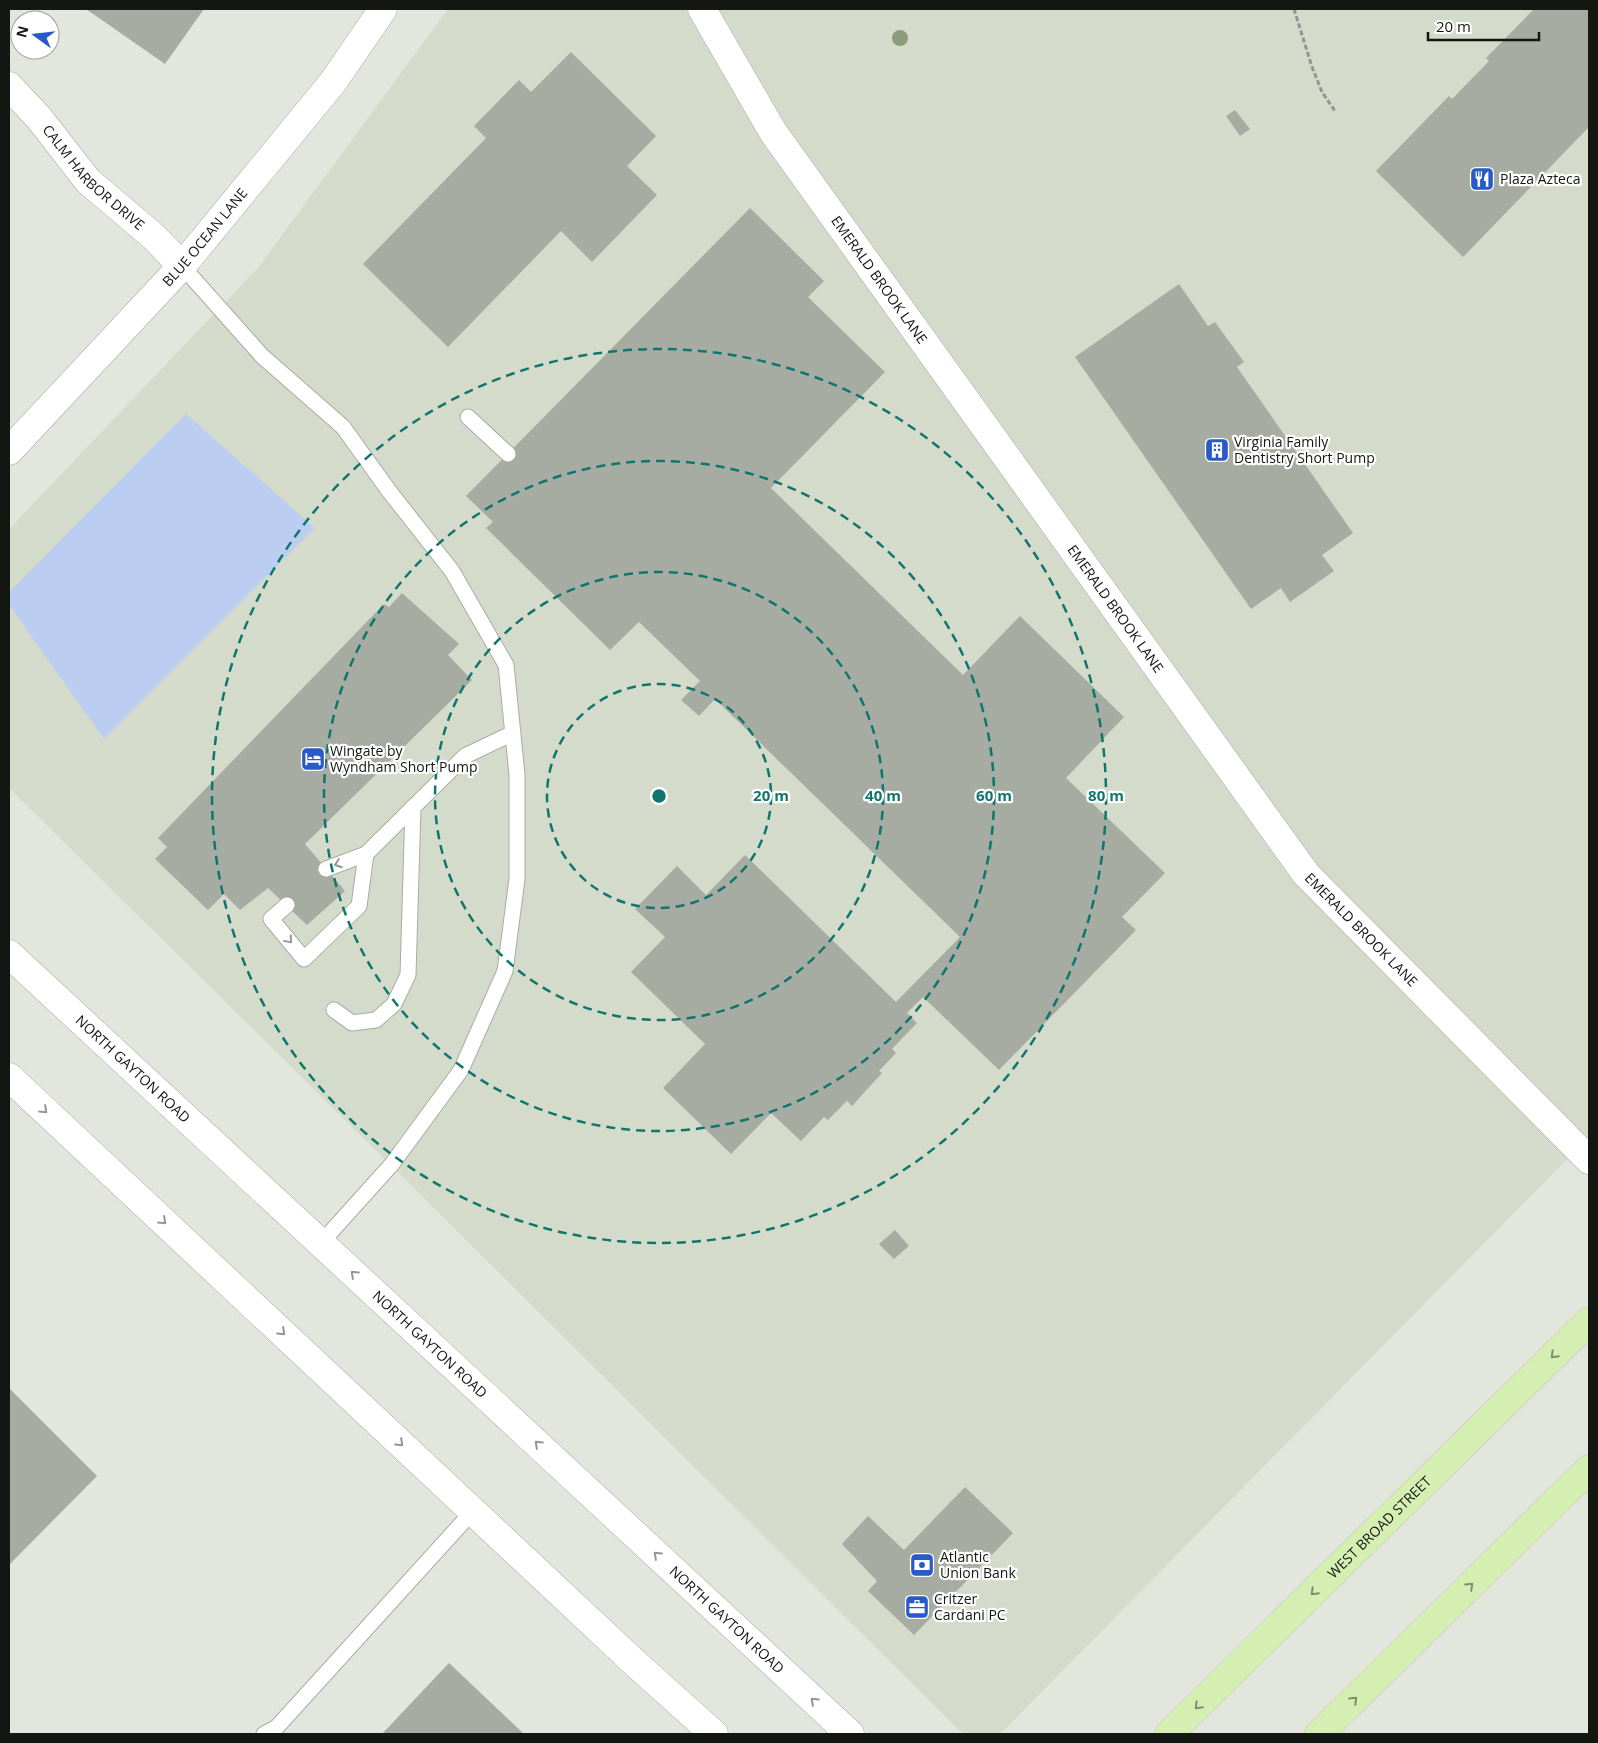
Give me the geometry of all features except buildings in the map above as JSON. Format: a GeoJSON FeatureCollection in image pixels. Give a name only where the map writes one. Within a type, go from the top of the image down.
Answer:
{"type":"FeatureCollection","features":[{"type":"Feature","properties":{"kind":"main road","name":"WEST BROAD STREET"},"geometry":{"type":"LineString","coordinates":[[1169,1734],[1589,1321]]}},
{"type":"Feature","properties":{"kind":"main road"},"geometry":{"type":"LineString","coordinates":[[1319,1734],[1589,1470]]}},
{"type":"Feature","properties":{"kind":"street","name":"BLUE OCEAN LANE"},"geometry":{"type":"LineString","coordinates":[[9,451],[182,266],[333,82],[383,9]]}},
{"type":"Feature","properties":{"kind":"street","name":"EMERALD BROOK LANE"},"geometry":{"type":"LineString","coordinates":[[702,9],[773,132],[1306,874],[1589,1160]]}},
{"type":"Feature","properties":{"kind":"street","name":"CALM HARBOR DRIVE"},"geometry":{"type":"LineString","coordinates":[[9,86],[39,118],[88,181],[154,237],[182,266]]}},
{"type":"Feature","properties":{"kind":"street","name":"NORTH GAYTON ROAD"},"geometry":{"type":"LineString","coordinates":[[9,954],[850,1734]]}},
{"type":"Feature","properties":{"kind":"street"},"geometry":{"type":"LineString","coordinates":[[9,1077],[636,1664],[714,1734]]}},
{"type":"Feature","properties":{"kind":"lane"},"geometry":{"type":"LineString","coordinates":[[182,266],[262,356],[343,427],[452,571],[506,665],[517,775],[517,879],[505,970],[461,1070],[392,1164],[321,1243]]}},
{"type":"Feature","properties":{"kind":"lane"},"geometry":{"type":"LineString","coordinates":[[468,417],[508,454]]}},
{"type":"Feature","properties":{"kind":"lane"},"geometry":{"type":"LineString","coordinates":[[326,869],[366,854],[465,756],[512,732]]}},
{"type":"Feature","properties":{"kind":"lane"},"geometry":{"type":"LineString","coordinates":[[334,1010],[352,1023],[376,1020],[394,1004],[408,974],[413,807]]}},
{"type":"Feature","properties":{"kind":"lane"},"geometry":{"type":"LineString","coordinates":[[287,905],[271,920],[304,958],[360,906],[366,854]]}},
{"type":"Feature","properties":{"kind":"lane"},"geometry":{"type":"LineString","coordinates":[[264,1734],[277,1727],[473,1511]]}},
{"type":"Feature","properties":{"kind":"path"},"geometry":{"type":"LineString","coordinates":[[1294,9],[1322,92],[1336,111]]}},
{"type":"Feature","properties":{"kind":"shaded area"},"geometry":{"type":"Polygon","coordinates":[[[448,9],[1589,9],[1589,1137],[1000,1734],[963,1734],[9,788],[9,529],[257,269],[448,9]]]}},
{"type":"Feature","properties":{"kind":"water"},"geometry":{"type":"Polygon","coordinates":[[[186,414],[315,528],[104,739],[9,605],[9,592],[186,414]]]}},
{"type":"Feature","properties":{"kind":"place","name":"Plaza Azteca"},"geometry":{"type":"Point","coordinates":[1482,179]}},
{"type":"Feature","properties":{"kind":"place","name":"Virginia Family Dentistry Short Pump"},"geometry":{"type":"Point","coordinates":[1217,450]}},
{"type":"Feature","properties":{"kind":"place","name":"Wingate by Wyndham Short Pump"},"geometry":{"type":"Point","coordinates":[313,759]}},
{"type":"Feature","properties":{"kind":"place","name":"Atlantic Union Bank"},"geometry":{"type":"Point","coordinates":[922,1565]}},
{"type":"Feature","properties":{"kind":"place","name":"Critzer Cardani PC"},"geometry":{"type":"Point","coordinates":[917,1607]}}]}
